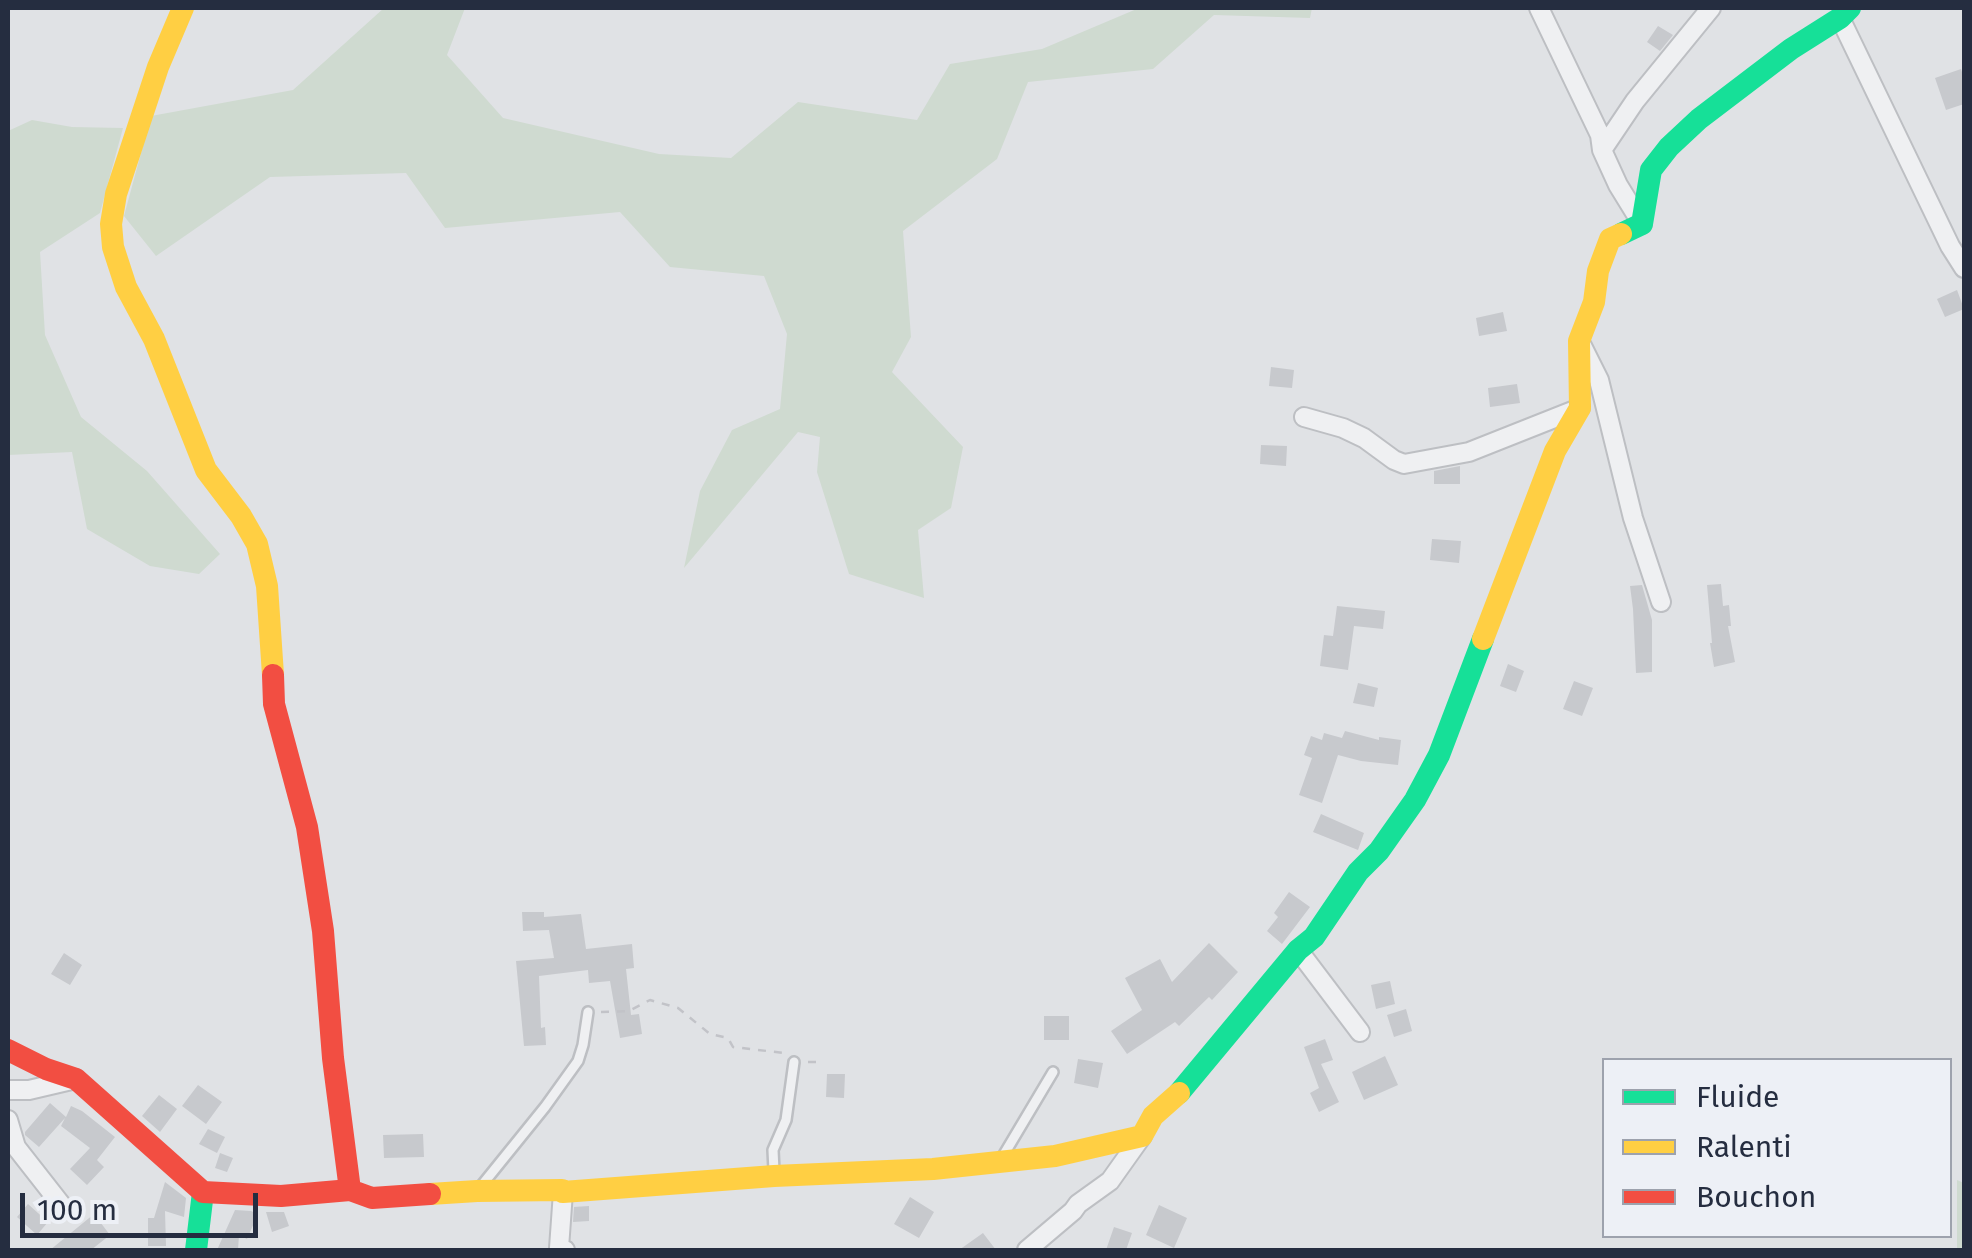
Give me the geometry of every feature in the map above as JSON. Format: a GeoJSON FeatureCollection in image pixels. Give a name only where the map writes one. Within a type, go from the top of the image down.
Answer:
{"type":"FeatureCollection","features":[{"type":"Feature","properties":{"kind":"street"},"geometry":{"type":"LineString","coordinates":[[182,8],[116,194],[111,224],[113,247],[126,288],[154,339],[206,470],[257,544],[272,630],[274,704],[308,826],[350,1190]]}},
{"type":"Feature","properties":{"kind":"street"},"geometry":{"type":"LineString","coordinates":[[1540,8],[1600,135],[1602,150],[1618,184],[1642,224]]}},
{"type":"Feature","properties":{"kind":"street"},"geometry":{"type":"LineString","coordinates":[[1602,150],[1635,101],[1711,8]]}},
{"type":"Feature","properties":{"kind":"street"},"geometry":{"type":"LineString","coordinates":[[1642,224],[1651,170],[1669,146],[1730,94],[1845,13],[1950,246],[1964,268]]}},
{"type":"Feature","properties":{"kind":"street"},"geometry":{"type":"LineString","coordinates":[[1027,1250],[1110,1181],[1152,1116],[1184,1088],[1298,950],[1314,937],[1358,872],[1403,819],[1439,755],[1555,451],[1580,408],[1579,342],[1610,239],[1642,224]]}},
{"type":"Feature","properties":{"kind":"street"},"geometry":{"type":"LineString","coordinates":[[1579,342],[1599,380],[1633,518],[1661,602]]}},
{"type":"Feature","properties":{"kind":"street"},"geometry":{"type":"LineString","coordinates":[[1304,417],[1343,428],[1404,464],[1469,452],[1580,408]]}},
{"type":"Feature","properties":{"kind":"street"},"geometry":{"type":"LineString","coordinates":[[1298,950],[1360,1032]]}},
{"type":"Feature","properties":{"kind":"street"},"geometry":{"type":"LineString","coordinates":[[8,1050],[46,1069],[76,1078],[203,1192],[282,1196],[350,1190],[372,1198],[477,1191],[564,1192],[933,1169],[1055,1156],[1142,1136]]}},
{"type":"Feature","properties":{"kind":"street"},"geometry":{"type":"LineString","coordinates":[[8,1090],[30,1090],[76,1078]]}},
{"type":"Feature","properties":{"kind":"street"},"geometry":{"type":"LineString","coordinates":[[8,1120],[16,1147],[63,1207]]}},
{"type":"Feature","properties":{"kind":"street"},"geometry":{"type":"LineString","coordinates":[[196,1250],[203,1192]]}},
{"type":"Feature","properties":{"kind":"street"},"geometry":{"type":"LineString","coordinates":[[564,1192],[560,1248],[584,1250]]}},
{"type":"Feature","properties":{"kind":"lane"},"geometry":{"type":"LineString","coordinates":[[477,1191],[578,1061],[588,1012]]}},
{"type":"Feature","properties":{"kind":"lane"},"geometry":{"type":"LineString","coordinates":[[774,1176],[772,1150],[786,1120],[794,1062]]}},
{"type":"Feature","properties":{"kind":"lane"},"geometry":{"type":"LineString","coordinates":[[1000,1161],[1053,1072]]}},
{"type":"Feature","properties":{"kind":"path"},"geometry":{"type":"LineString","coordinates":[[588,1012],[629,1012],[650,1000],[678,1008],[710,1034],[728,1038],[733,1047],[786,1054],[794,1062],[822,1062]]}},
{"type":"Feature","properties":{"kind":"shaded area"},"geometry":{"type":"Polygon","coordinates":[[[384,8],[465,8],[447,55],[503,118],[659,154],[731,158],[798,102],[917,120],[950,64],[1042,49],[1139,8],[1312,8],[1310,18],[1214,15],[1153,69],[1028,82],[997,159],[903,231],[911,337],[892,372],[963,447],[951,508],[918,530],[924,598],[849,574],[817,472],[820,437],[798,432],[684,568],[700,491],[732,430],[780,409],[787,334],[764,276],[670,267],[620,212],[445,228],[406,173],[270,177],[156,256],[124,216],[151,116],[293,90],[384,8]]]}},
{"type":"Feature","properties":{"kind":"shaded area"},"geometry":{"type":"Polygon","coordinates":[[[32,120],[72,127],[123,128],[100,213],[40,252],[45,335],[81,417],[147,471],[220,554],[199,574],[150,566],[87,529],[72,452],[8,455],[8,131],[32,120]]]}},
{"type":"Feature","properties":{"kind":"shaded area"},"geometry":{"type":"Polygon","coordinates":[[[1957,1180],[1964,1183],[1964,1250],[1953,1250],[1957,1249],[1957,1180]]]}},
{"type":"Feature","properties":{"kind":"building"},"geometry":{"type":"Polygon","coordinates":[[[1658,26],[1673,35],[1660,51],[1647,42],[1658,26]]]}},
{"type":"Feature","properties":{"kind":"building"},"geometry":{"type":"Polygon","coordinates":[[[1961,69],[1964,104],[1946,110],[1935,78],[1961,69]]]}},
{"type":"Feature","properties":{"kind":"building"},"geometry":{"type":"Polygon","coordinates":[[[1957,290],[1964,309],[1945,317],[1937,299],[1957,290]]]}},
{"type":"Feature","properties":{"kind":"building"},"geometry":{"type":"Polygon","coordinates":[[[1503,312],[1507,331],[1479,336],[1476,318],[1503,312]]]}},
{"type":"Feature","properties":{"kind":"building"},"geometry":{"type":"Polygon","coordinates":[[[1271,367],[1294,370],[1292,388],[1269,386],[1271,367]]]}},
{"type":"Feature","properties":{"kind":"building"},"geometry":{"type":"Polygon","coordinates":[[[1517,384],[1520,403],[1490,407],[1488,388],[1517,384]]]}},
{"type":"Feature","properties":{"kind":"building"},"geometry":{"type":"Polygon","coordinates":[[[1261,445],[1287,446],[1286,466],[1260,464],[1261,445]]]}},
{"type":"Feature","properties":{"kind":"building"},"geometry":{"type":"Polygon","coordinates":[[[1460,466],[1460,484],[1434,484],[1434,471],[1460,466]]]}},
{"type":"Feature","properties":{"kind":"building"},"geometry":{"type":"Polygon","coordinates":[[[1432,539],[1461,541],[1459,563],[1430,560],[1432,539]]]}},
{"type":"Feature","properties":{"kind":"building"},"geometry":{"type":"Polygon","coordinates":[[[1721,584],[1723,606],[1729,605],[1728,626],[1735,662],[1714,667],[1707,585],[1721,584]]]}},
{"type":"Feature","properties":{"kind":"building"},"geometry":{"type":"Polygon","coordinates":[[[1642,585],[1652,620],[1652,672],[1636,673],[1630,586],[1642,585]]]}},
{"type":"Feature","properties":{"kind":"building"},"geometry":{"type":"Polygon","coordinates":[[[1337,606],[1385,611],[1383,629],[1354,626],[1348,670],[1320,666],[1324,635],[1333,636],[1337,606]]]}},
{"type":"Feature","properties":{"kind":"building"},"geometry":{"type":"Polygon","coordinates":[[[1508,664],[1524,671],[1516,692],[1500,686],[1508,664]]]}},
{"type":"Feature","properties":{"kind":"building"},"geometry":{"type":"Polygon","coordinates":[[[1574,681],[1593,688],[1582,716],[1563,709],[1574,681]]]}},
{"type":"Feature","properties":{"kind":"building"},"geometry":{"type":"Polygon","coordinates":[[[1358,683],[1378,688],[1374,707],[1353,703],[1358,683]]]}},
{"type":"Feature","properties":{"kind":"building"},"geometry":{"type":"Polygon","coordinates":[[[1345,731],[1379,740],[1401,740],[1398,765],[1338,755],[1322,803],[1299,795],[1312,758],[1304,755],[1311,736],[1322,740],[1324,733],[1342,738],[1345,731]]]}},
{"type":"Feature","properties":{"kind":"building"},"geometry":{"type":"Polygon","coordinates":[[[1321,814],[1364,833],[1358,850],[1313,832],[1321,814]]]}},
{"type":"Feature","properties":{"kind":"building"},"geometry":{"type":"Polygon","coordinates":[[[1289,892],[1310,907],[1282,944],[1267,931],[1289,892]]]}},
{"type":"Feature","properties":{"kind":"building"},"geometry":{"type":"Polygon","coordinates":[[[522,912],[544,912],[544,917],[581,914],[586,949],[632,944],[634,968],[626,969],[631,1015],[639,1014],[642,1034],[620,1038],[610,981],[589,983],[588,970],[539,976],[541,1028],[545,1027],[546,1045],[524,1046],[516,961],[554,958],[549,930],[523,931],[522,912]]]}},
{"type":"Feature","properties":{"kind":"building"},"geometry":{"type":"Polygon","coordinates":[[[1209,943],[1238,972],[1212,1000],[1209,997],[1179,1026],[1175,1022],[1127,1054],[1111,1031],[1142,1010],[1125,978],[1160,959],[1172,982],[1209,943]]]}},
{"type":"Feature","properties":{"kind":"building"},"geometry":{"type":"Polygon","coordinates":[[[64,953],[82,965],[70,985],[51,974],[64,953]]]}},
{"type":"Feature","properties":{"kind":"building"},"geometry":{"type":"Polygon","coordinates":[[[1390,981],[1395,1004],[1376,1009],[1371,985],[1390,981]]]}},
{"type":"Feature","properties":{"kind":"building"},"geometry":{"type":"Polygon","coordinates":[[[1406,1009],[1412,1031],[1394,1037],[1387,1015],[1406,1009]]]}},
{"type":"Feature","properties":{"kind":"building"},"geometry":{"type":"Polygon","coordinates":[[[1044,1016],[1069,1016],[1069,1040],[1044,1040],[1044,1016]]]}},
{"type":"Feature","properties":{"kind":"building"},"geometry":{"type":"Polygon","coordinates":[[[1325,1039],[1333,1060],[1321,1064],[1339,1102],[1319,1112],[1310,1093],[1319,1088],[1304,1047],[1325,1039]]]}},
{"type":"Feature","properties":{"kind":"building"},"geometry":{"type":"Polygon","coordinates":[[[1385,1056],[1398,1085],[1364,1100],[1352,1072],[1385,1056]]]}},
{"type":"Feature","properties":{"kind":"building"},"geometry":{"type":"Polygon","coordinates":[[[1078,1059],[1103,1063],[1098,1088],[1074,1083],[1078,1059]]]}},
{"type":"Feature","properties":{"kind":"building"},"geometry":{"type":"Polygon","coordinates":[[[827,1074],[845,1074],[844,1098],[826,1097],[827,1074]]]}},
{"type":"Feature","properties":{"kind":"building"},"geometry":{"type":"Polygon","coordinates":[[[198,1085],[222,1102],[206,1124],[182,1106],[198,1085]]]}},
{"type":"Feature","properties":{"kind":"building"},"geometry":{"type":"Polygon","coordinates":[[[159,1095],[177,1109],[160,1132],[142,1116],[159,1095]]]}},
{"type":"Feature","properties":{"kind":"building"},"geometry":{"type":"Polygon","coordinates":[[[50,1103],[66,1117],[71,1106],[82,1111],[115,1137],[97,1160],[104,1167],[87,1185],[70,1169],[90,1148],[61,1126],[65,1118],[39,1147],[25,1135],[50,1103]]]}},
{"type":"Feature","properties":{"kind":"building"},"geometry":{"type":"Polygon","coordinates":[[[208,1129],[225,1137],[217,1153],[199,1144],[208,1129]]]}},
{"type":"Feature","properties":{"kind":"building"},"geometry":{"type":"Polygon","coordinates":[[[423,1134],[424,1157],[384,1158],[383,1135],[423,1134]]]}},
{"type":"Feature","properties":{"kind":"building"},"geometry":{"type":"Polygon","coordinates":[[[220,1153],[233,1158],[227,1172],[215,1168],[220,1153]]]}},
{"type":"Feature","properties":{"kind":"building"},"geometry":{"type":"Polygon","coordinates":[[[165,1182],[186,1198],[184,1217],[165,1211],[166,1246],[148,1246],[148,1218],[154,1218],[165,1182]]]}},
{"type":"Feature","properties":{"kind":"building"},"geometry":{"type":"Polygon","coordinates":[[[910,1197],[934,1212],[919,1238],[894,1224],[910,1197]]]}},
{"type":"Feature","properties":{"kind":"building"},"geometry":{"type":"Polygon","coordinates":[[[28,1204],[48,1222],[37,1235],[17,1217],[28,1204]]]}},
{"type":"Feature","properties":{"kind":"building"},"geometry":{"type":"Polygon","coordinates":[[[1159,1205],[1187,1218],[1174,1248],[1146,1235],[1159,1205]]]}},
{"type":"Feature","properties":{"kind":"building"},"geometry":{"type":"Polygon","coordinates":[[[589,1206],[589,1221],[573,1222],[574,1207],[589,1206]]]}},
{"type":"Feature","properties":{"kind":"building"},"geometry":{"type":"Polygon","coordinates":[[[235,1210],[258,1214],[247,1239],[239,1235],[238,1250],[217,1250],[235,1210]]]}},
{"type":"Feature","properties":{"kind":"building"},"geometry":{"type":"Polygon","coordinates":[[[266,1212],[284,1212],[289,1226],[272,1232],[266,1212]]]}},
{"type":"Feature","properties":{"kind":"building"},"geometry":{"type":"Polygon","coordinates":[[[94,1214],[110,1235],[91,1250],[50,1250],[94,1214]]]}},
{"type":"Feature","properties":{"kind":"building"},"geometry":{"type":"Polygon","coordinates":[[[1114,1227],[1132,1233],[1126,1250],[1106,1250],[1114,1227]]]}},
{"type":"Feature","properties":{"kind":"building"},"geometry":{"type":"Polygon","coordinates":[[[983,1233],[996,1250],[959,1250],[983,1233]]]}},
{"type":"Feature","properties":{"kind":"traffic: fast"},"geometry":{"type":"LineString","coordinates":[[1621,234],[1642,224],[1651,170],[1669,147],[1699,119],[1850,8]]}},
{"type":"Feature","properties":{"kind":"traffic: fast"},"geometry":{"type":"LineString","coordinates":[[1179,1093],[1298,950],[1314,937],[1358,872],[1379,851],[1415,800],[1439,755],[1483,639]]}},
{"type":"Feature","properties":{"kind":"traffic: fast"},"geometry":{"type":"LineString","coordinates":[[196,1250],[203,1192]]}},
{"type":"Feature","properties":{"kind":"traffic: slow"},"geometry":{"type":"LineString","coordinates":[[183,8],[158,67],[116,194],[111,224],[113,247],[126,287],[154,339],[206,470],[257,544],[267,586],[273,675]]}},
{"type":"Feature","properties":{"kind":"traffic: slow"},"geometry":{"type":"LineString","coordinates":[[1483,639],[1555,451],[1580,408],[1579,341],[1594,302],[1598,271],[1610,239],[1621,234]]}},
{"type":"Feature","properties":{"kind":"traffic: slow"},"geometry":{"type":"LineString","coordinates":[[430,1194],[563,1192],[933,1169],[1055,1156],[1142,1136],[1153,1116],[1179,1093]]}},
{"type":"Feature","properties":{"kind":"traffic: jam"},"geometry":{"type":"LineString","coordinates":[[273,675],[274,704],[307,827],[323,931],[333,1058],[350,1190]]}},
{"type":"Feature","properties":{"kind":"traffic: jam"},"geometry":{"type":"LineString","coordinates":[[8,1050],[76,1079],[203,1192],[281,1196],[350,1190],[372,1198],[430,1194]]}}]}
